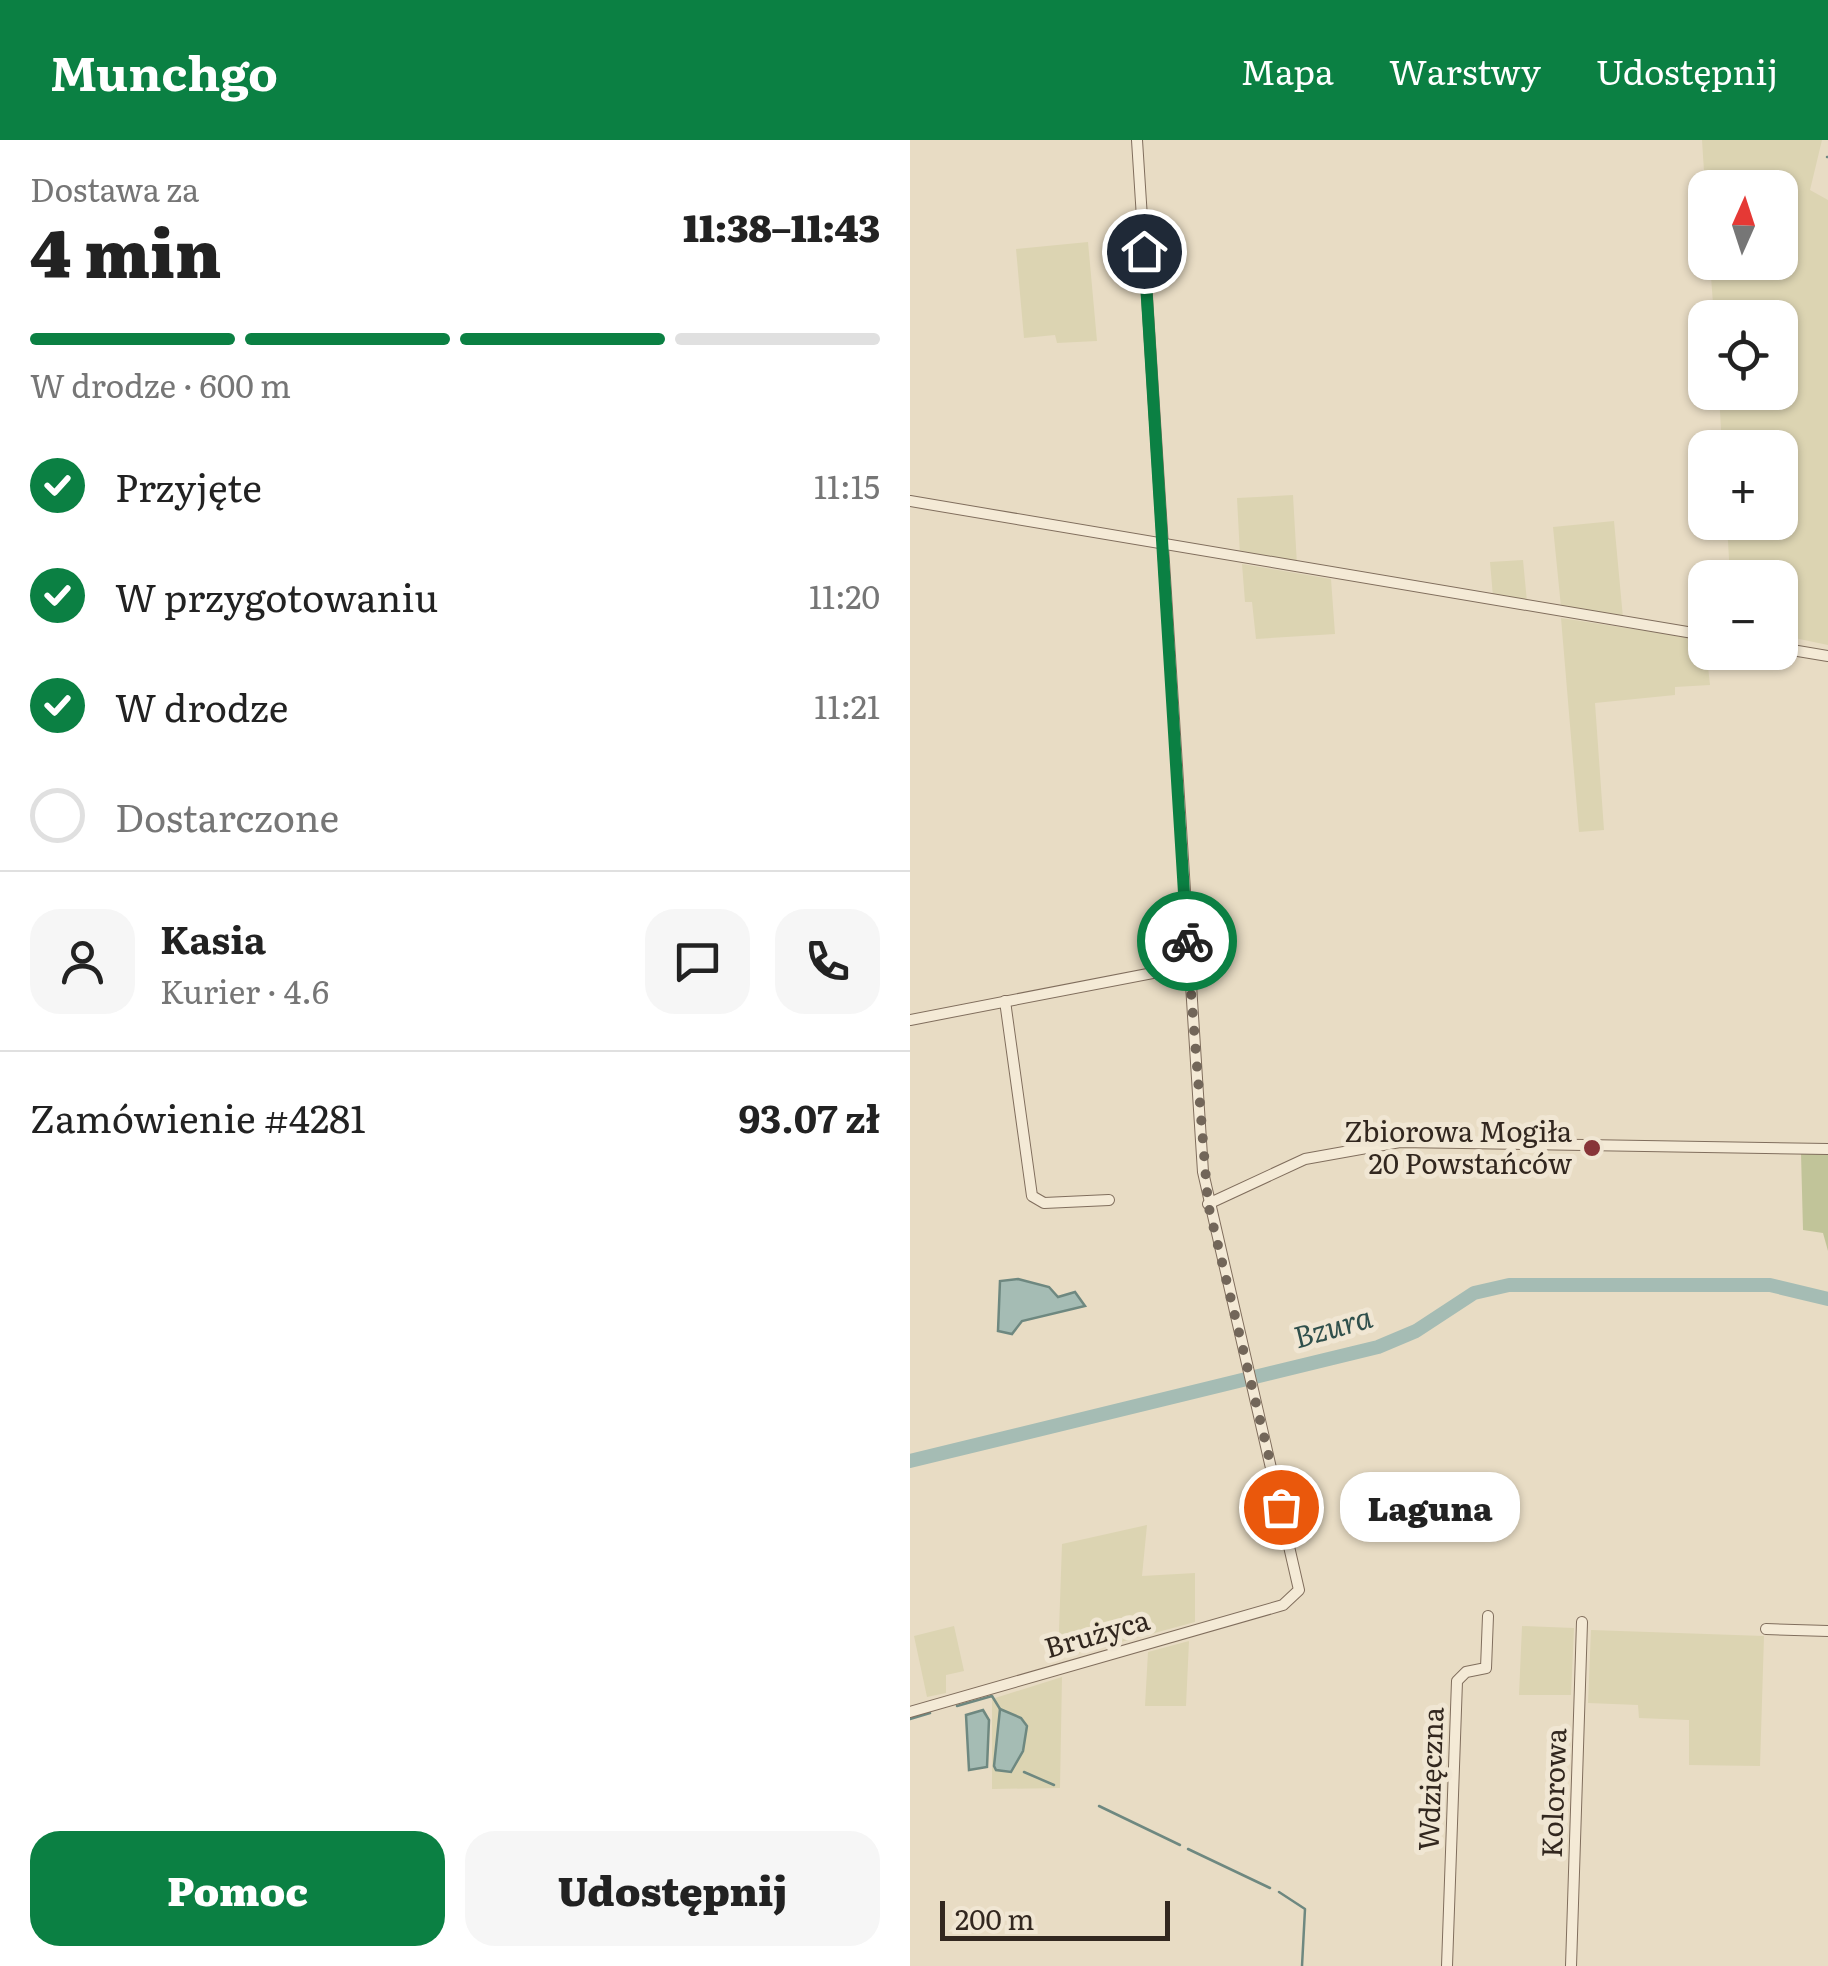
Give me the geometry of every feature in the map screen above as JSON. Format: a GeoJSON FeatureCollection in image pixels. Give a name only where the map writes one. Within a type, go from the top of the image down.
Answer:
{"type":"FeatureCollection","features":[{"type":"Feature","properties":{"kind":"street"},"geometry":{"type":"LineString","coordinates":[[1137,140],[1189,966],[1208,1204],[1305,1160],[1400,1142],[1828,1150]]}},
{"type":"Feature","properties":{"kind":"street"},"geometry":{"type":"LineString","coordinates":[[910,501],[1688,632]]}},
{"type":"Feature","properties":{"kind":"street"},"geometry":{"type":"LineString","coordinates":[[1798,651],[1828,656]]}},
{"type":"Feature","properties":{"kind":"street"},"geometry":{"type":"LineString","coordinates":[[910,1020],[1189,966]]}},
{"type":"Feature","properties":{"kind":"street"},"geometry":{"type":"LineString","coordinates":[[1005,1001],[1032,1196],[1044,1203],[1109,1200]]}},
{"type":"Feature","properties":{"kind":"street","name":"Brużyca"},"geometry":{"type":"LineString","coordinates":[[910,1712],[1295,1598],[1298,1578],[1208,1204]]}},
{"type":"Feature","properties":{"kind":"street","name":"Wdzięczna"},"geometry":{"type":"LineString","coordinates":[[1447,1966],[1457,1681],[1466,1672],[1486,1668],[1488,1616]]}},
{"type":"Feature","properties":{"kind":"street","name":"Kolorowa"},"geometry":{"type":"LineString","coordinates":[[1571,1966],[1582,1622]]}},
{"type":"Feature","properties":{"kind":"street"},"geometry":{"type":"LineString","coordinates":[[1766,1630],[1828,1631]]}},
{"type":"Feature","properties":{"kind":"shaded area"},"geometry":{"type":"Polygon","coordinates":[[[1702,140],[1822,140],[1810,190],[1828,200],[1828,645],[1798,639],[1798,560],[1729,560],[1728,540],[1798,540],[1798,430],[1721,430],[1720,410],[1798,410],[1798,300],[1713,300],[1711,280],[1798,280],[1798,170],[1704,170],[1702,140]]]}},
{"type":"Feature","properties":{"kind":"shaded area"},"geometry":{"type":"Polygon","coordinates":[[[1088,242],[1097,341],[1057,343],[1055,335],[1024,338],[1016,249],[1088,242]]]}},
{"type":"Feature","properties":{"kind":"shaded area"},"geometry":{"type":"Polygon","coordinates":[[[1293,495],[1297,565],[1240,555],[1237,498],[1293,495]]]}},
{"type":"Feature","properties":{"kind":"shaded area"},"geometry":{"type":"Polygon","coordinates":[[[1614,521],[1623,618],[1561,607],[1553,527],[1614,521]]]}},
{"type":"Feature","properties":{"kind":"shaded area"},"geometry":{"type":"Polygon","coordinates":[[[1523,560],[1527,602],[1493,597],[1490,562],[1523,560]]]}},
{"type":"Feature","properties":{"kind":"shaded area"},"geometry":{"type":"Polygon","coordinates":[[[1242,564],[1331,579],[1335,634],[1256,639],[1252,602],[1245,602],[1242,564]]]}},
{"type":"Feature","properties":{"kind":"shaded area"},"geometry":{"type":"Polygon","coordinates":[[[1561,618],[1688,637],[1688,670],[1708,670],[1710,685],[1675,687],[1675,695],[1595,703],[1604,830],[1579,832],[1561,618]]]}},
{"type":"Feature","properties":{"kind":"shaded area"},"geometry":{"type":"Polygon","coordinates":[[[1147,1525],[1142,1576],[1195,1573],[1195,1622],[1058,1659],[1062,1544],[1147,1525]]]}},
{"type":"Feature","properties":{"kind":"shaded area"},"geometry":{"type":"Polygon","coordinates":[[[954,1626],[964,1671],[946,1675],[946,1693],[927,1697],[914,1636],[954,1626]]]}},
{"type":"Feature","properties":{"kind":"shaded area"},"geometry":{"type":"Polygon","coordinates":[[[1522,1626],[1574,1628],[1571,1695],[1519,1695],[1522,1626]]]}},
{"type":"Feature","properties":{"kind":"shaded area"},"geometry":{"type":"Polygon","coordinates":[[[1591,1630],[1764,1636],[1760,1766],[1689,1765],[1689,1720],[1639,1718],[1638,1705],[1588,1703],[1591,1630]]]}},
{"type":"Feature","properties":{"kind":"shaded area"},"geometry":{"type":"Polygon","coordinates":[[[1189,1641],[1186,1706],[1145,1706],[1148,1652],[1189,1641]]]}},
{"type":"Feature","properties":{"kind":"shaded area"},"geometry":{"type":"Polygon","coordinates":[[[1062,1677],[1060,1788],[992,1789],[992,1699],[1062,1677]]]}},
{"type":"Feature","properties":{"kind":"green space"},"geometry":{"type":"Polygon","coordinates":[[[1801,1153],[1828,1153],[1828,1251],[1823,1233],[1803,1230],[1801,1153]]]}},
{"type":"Feature","properties":{"kind":"water"},"geometry":{"type":"Polygon","coordinates":[[[1018,1279],[1049,1287],[1058,1297],[1075,1292],[1085,1306],[1022,1321],[1012,1334],[998,1331],[1000,1281],[1018,1279]]]}},
{"type":"Feature","properties":{"kind":"water"},"geometry":{"type":"Polygon","coordinates":[[[1000,1709],[1021,1718],[1027,1726],[1023,1751],[1011,1772],[996,1770],[994,1766],[1000,1709]]]}},
{"type":"Feature","properties":{"kind":"water"},"geometry":{"type":"Polygon","coordinates":[[[983,1710],[989,1720],[987,1767],[969,1770],[966,1715],[983,1710]]]}},
{"type":"Feature","properties":{"kind":"waterway","name":"Bzura"},"geometry":{"type":"LineString","coordinates":[[910,1461],[1378,1347],[1416,1331],[1474,1293],[1509,1285],[1770,1285],[1828,1299]]}},
{"type":"Feature","properties":{"kind":"waterway"},"geometry":{"type":"LineString","coordinates":[[957,1706],[992,1696],[1000,1709]]}},
{"type":"Feature","properties":{"kind":"waterway"},"geometry":{"type":"LineString","coordinates":[[910,1719],[930,1713]]}},
{"type":"Feature","properties":{"kind":"waterway"},"geometry":{"type":"LineString","coordinates":[[1024,1772],[1054,1785]]}},
{"type":"Feature","properties":{"kind":"waterway"},"geometry":{"type":"LineString","coordinates":[[1099,1806],[1180,1845]]}},
{"type":"Feature","properties":{"kind":"waterway"},"geometry":{"type":"LineString","coordinates":[[1188,1849],[1270,1888]]}},
{"type":"Feature","properties":{"kind":"waterway"},"geometry":{"type":"LineString","coordinates":[[1279,1892],[1305,1909],[1302,1966]]}},
{"type":"Feature","properties":{"kind":"way so far"},"geometry":{"type":"LineString","coordinates":[[1187,941],[1199,1129],[1208,1204],[1281,1507]]}},
{"type":"Feature","properties":{"kind":"place","name":"Zbiorowa Mogiła 20 Powstańców"},"geometry":{"type":"Point","coordinates":[1592,1148]}},
{"type":"Feature","properties":{"kind":"place","name":"Laguna"},"geometry":{"type":"Point","coordinates":[1281,1507]}},
{"type":"Feature","properties":{"kind":"route"},"geometry":{"type":"LineString","coordinates":[[1144,251],[1187,941]]}}]}
